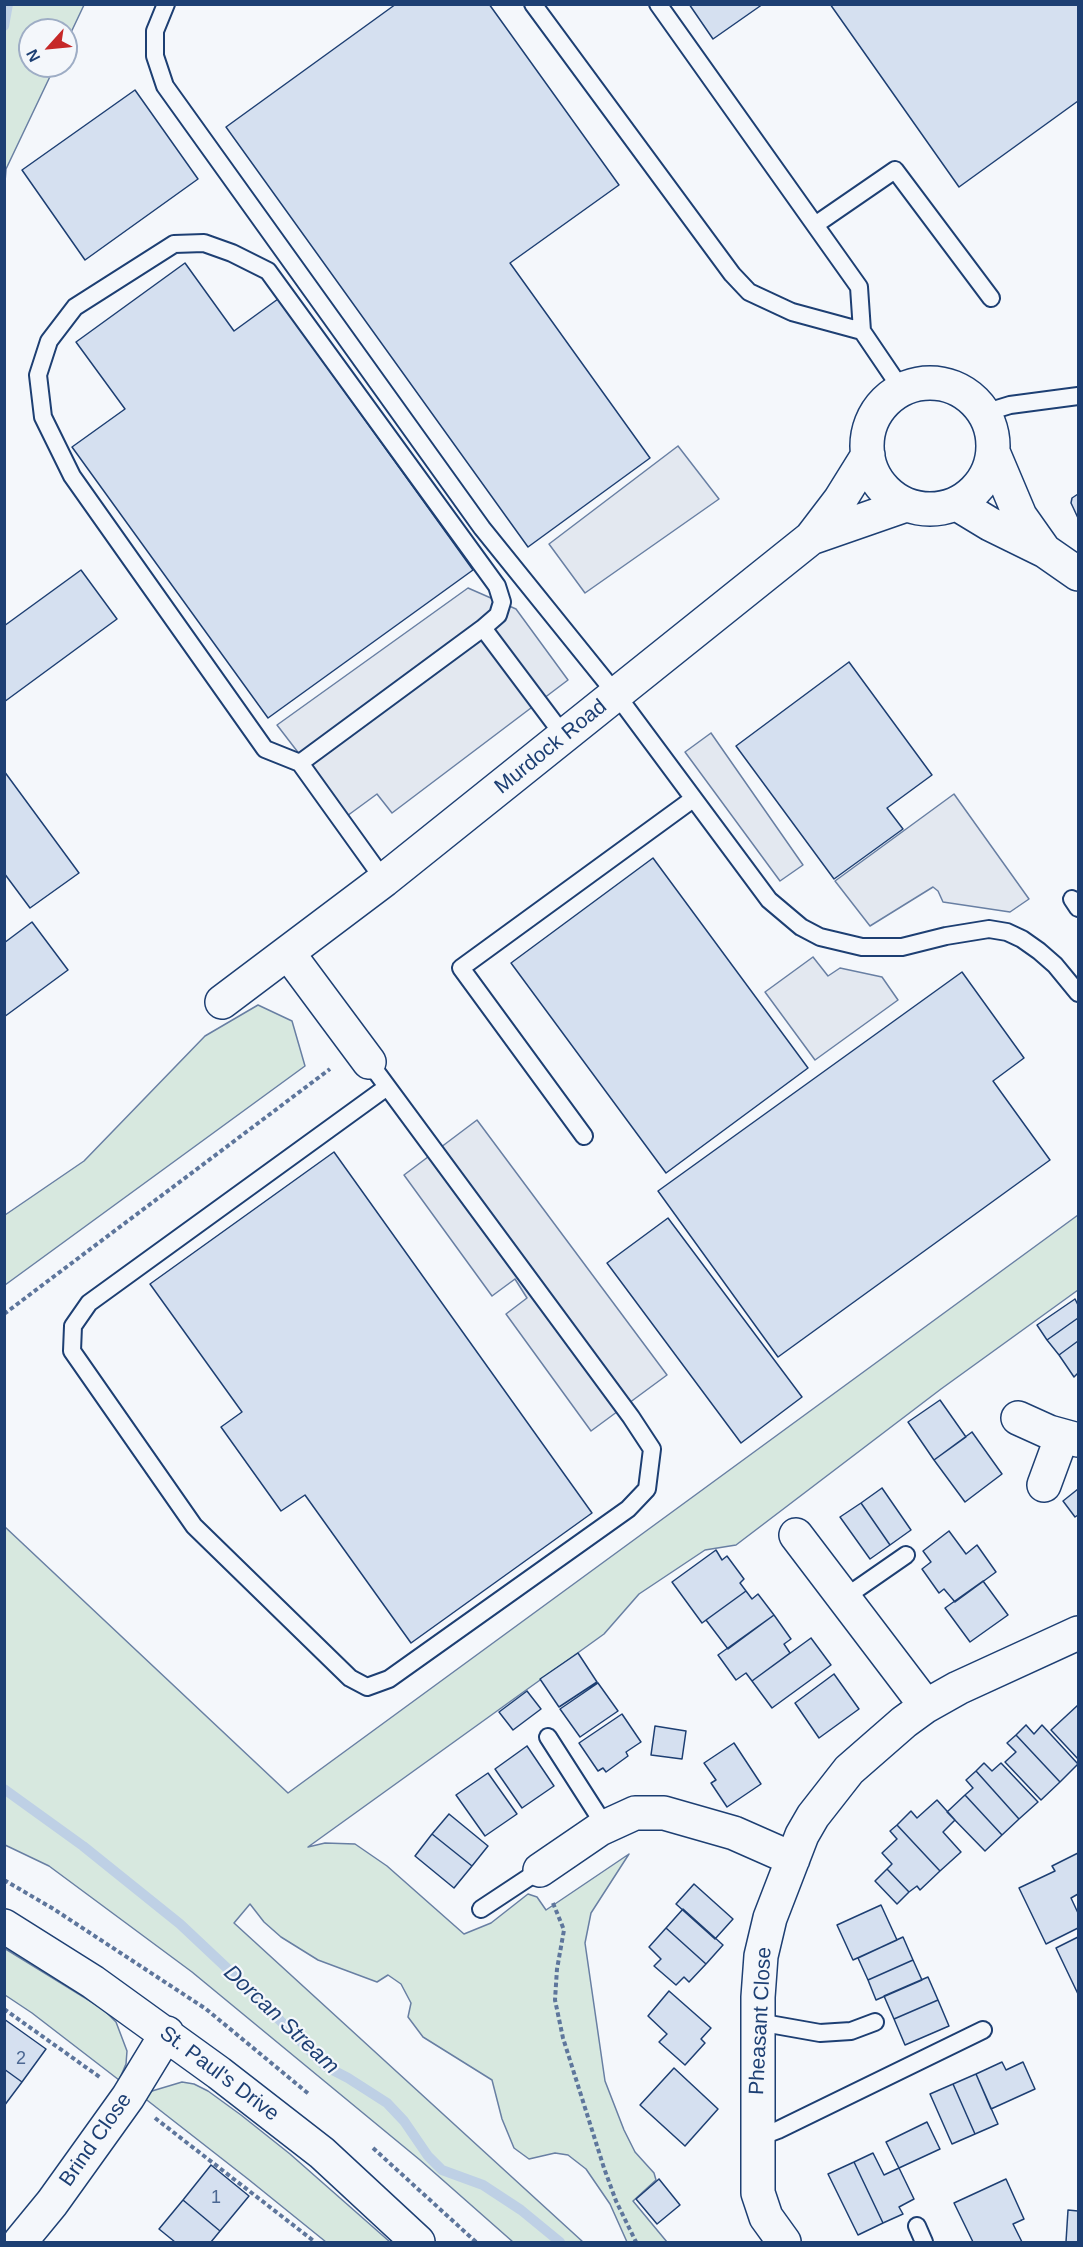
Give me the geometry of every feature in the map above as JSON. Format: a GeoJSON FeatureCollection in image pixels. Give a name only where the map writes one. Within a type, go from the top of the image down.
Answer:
{"type":"FeatureCollection","features":[{"type":"Feature","properties":{"kind":"street"},"geometry":{"type":"LineString","coordinates":[[930,383],[951,387],[970,397],[984,413],[992,432],[993,452],[990,468],[982,483],[971,495],[957,504],[940,509],[922,509],[906,505],[879,483],[871,467],[868,455],[869,432],[875,415],[886,401],[902,390],[930,383]]}},
{"type":"Feature","properties":{"kind":"street"},"geometry":{"type":"LineString","coordinates":[[993,452],[1020,516],[1045,551]]}},
{"type":"Feature","properties":{"kind":"street","name":"Murdock Road"},"geometry":{"type":"LineString","coordinates":[[222,1002],[384,880],[811,538],[840,500],[868,455]]}},
{"type":"Feature","properties":{"kind":"street"},"geometry":{"type":"LineString","coordinates":[[957,504],[990,524],[1045,551],[1078,574]]}},
{"type":"Feature","properties":{"kind":"street","name":"Murdock Road"},"geometry":{"type":"LineString","coordinates":[[811,538],[906,505]]}},
{"type":"Feature","properties":{"kind":"street"},"geometry":{"type":"LineString","coordinates":[[288,953],[372,1066]]}},
{"type":"Feature","properties":{"kind":"street"},"geometry":{"type":"LineString","coordinates":[[1018,1418],[1070,1438],[1044,1485]]}},
{"type":"Feature","properties":{"kind":"street"},"geometry":{"type":"LineString","coordinates":[[796,1535],[926,1706]]}},
{"type":"Feature","properties":{"kind":"street","name":"Pheasant Close"},"geometry":{"type":"LineString","coordinates":[[784,2242],[766,2217],[758,2193],[758,2022],[761,1956],[770,1918],[802,1835],[813,1816],[849,1770],[904,1722],[926,1706],[958,1688],[1078,1633]]}},
{"type":"Feature","properties":{"kind":"street"},"geometry":{"type":"LineString","coordinates":[[540,1870],[604,1826],[634,1813],[664,1813],[734,1833],[793,1859]]}},
{"type":"Feature","properties":{"kind":"street","name":"St. Paul's Drive"},"geometry":{"type":"LineString","coordinates":[[4,1926],[93,1982],[167,2033],[322,2153],[418,2242]]}},
{"type":"Feature","properties":{"kind":"street","name":"Brind Close"},"geometry":{"type":"LineString","coordinates":[[20,2242],[52,2203],[128,2097],[167,2033]]}},
{"type":"Feature","properties":{"kind":"lane"},"geometry":{"type":"LineString","coordinates":[[166,4],[156,31],[155,47],[155,56],[165,86],[482,528],[616,694],[770,900],[793,921],[820,937],[862,947],[902,947],[988,929],[1007,932],[1039,951],[1062,973],[1078,993]]}},
{"type":"Feature","properties":{"kind":"lane"},"geometry":{"type":"LineString","coordinates":[[533,4],[732,274],[749,292],[792,312],[862,331]]}},
{"type":"Feature","properties":{"kind":"lane"},"geometry":{"type":"LineString","coordinates":[[658,4],[859,287],[862,331],[902,390]]}},
{"type":"Feature","properties":{"kind":"lane"},"geometry":{"type":"LineString","coordinates":[[816,225],[895,170],[991,298]]}},
{"type":"Feature","properties":{"kind":"lane"},"geometry":{"type":"LineString","coordinates":[[300,763],[483,628],[498,615],[502,602],[497,586],[268,271],[232,253],[204,243],[174,244],[75,307],[49,341],[38,375],[43,417],[72,476],[265,749],[300,763],[384,880]]}},
{"type":"Feature","properties":{"kind":"lane"},"geometry":{"type":"LineString","coordinates":[[984,413],[1010,405],[1078,396]]}},
{"type":"Feature","properties":{"kind":"lane"},"geometry":{"type":"LineString","coordinates":[[483,628],[564,736]]}},
{"type":"Feature","properties":{"kind":"lane"},"geometry":{"type":"LineString","coordinates":[[584,1136],[461,968],[693,799]]}},
{"type":"Feature","properties":{"kind":"lane"},"geometry":{"type":"LineString","coordinates":[[372,1066],[631,1417],[652,1449],[647,1489],[628,1509],[389,1678],[367,1687],[350,1678],[194,1526],[72,1351],[73,1326],[89,1303],[372,1066]]}},
{"type":"Feature","properties":{"kind":"lane"},"geometry":{"type":"LineString","coordinates":[[844,1598],[906,1555]]}},
{"type":"Feature","properties":{"kind":"lane"},"geometry":{"type":"LineString","coordinates":[[548,1737],[604,1826]]}},
{"type":"Feature","properties":{"kind":"lane"},"geometry":{"type":"LineString","coordinates":[[481,1909],[540,1870]]}},
{"type":"Feature","properties":{"kind":"lane"},"geometry":{"type":"LineString","coordinates":[[758,2022],[820,2032],[851,2031],[875,2022]]}},
{"type":"Feature","properties":{"kind":"lane"},"geometry":{"type":"LineString","coordinates":[[757,2138],[778,2130],[983,2030]]}},
{"type":"Feature","properties":{"kind":"lane"},"geometry":{"type":"LineString","coordinates":[[918,2226],[924,2242]]}},
{"type":"Feature","properties":{"kind":"path"},"geometry":{"type":"LineString","coordinates":[[4,1314],[372,1066]]}},
{"type":"Feature","properties":{"kind":"path"},"geometry":{"type":"LineString","coordinates":[[540,1870],[564,1930],[557,1969],[555,2000],[563,2038],[604,2168],[616,2201],[636,2242]]}},
{"type":"Feature","properties":{"kind":"path"},"geometry":{"type":"LineString","coordinates":[[4,2009],[128,2097],[315,2242]]}},
{"type":"Feature","properties":{"kind":"shaded area"},"geometry":{"type":"Polygon","coordinates":[[[5,4],[84,5],[78,18],[18,18],[18,78],[49,78],[6,169],[5,182],[5,4]]]}},
{"type":"Feature","properties":{"kind":"shaded area"},"geometry":{"type":"Polygon","coordinates":[[[678,446],[719,499],[585,593],[549,544],[678,446]]]}},
{"type":"Feature","properties":{"kind":"shaded area"},"geometry":{"type":"Polygon","coordinates":[[[468,588],[516,609],[568,680],[392,813],[377,794],[347,816],[277,725],[468,588]]]}},
{"type":"Feature","properties":{"kind":"shaded area"},"geometry":{"type":"Polygon","coordinates":[[[711,733],[803,865],[780,881],[685,752],[711,733]]]}},
{"type":"Feature","properties":{"kind":"shaded area"},"geometry":{"type":"Polygon","coordinates":[[[954,794],[1029,899],[1010,912],[943,902],[938,891],[933,887],[870,926],[835,881],[954,794]]]}},
{"type":"Feature","properties":{"kind":"shaded area"},"geometry":{"type":"Polygon","coordinates":[[[813,957],[828,976],[840,968],[882,977],[898,1000],[815,1060],[765,992],[813,957]]]}},
{"type":"Feature","properties":{"kind":"shaded area"},"geometry":{"type":"Polygon","coordinates":[[[258,1005],[292,1021],[305,1066],[5,1285],[5,1215],[84,1161],[205,1036],[258,1005]]]}},
{"type":"Feature","properties":{"kind":"shaded area"},"geometry":{"type":"Polygon","coordinates":[[[477,1120],[667,1375],[591,1431],[506,1314],[527,1298],[515,1279],[492,1296],[404,1175],[477,1120]]]}},
{"type":"Feature","properties":{"kind":"shaded area"},"geometry":{"type":"Polygon","coordinates":[[[1078,1215],[1078,1290],[941,1389],[736,1545],[705,1550],[639,1594],[604,1634],[308,1847],[325,1843],[355,1844],[387,1866],[464,1934],[491,1923],[528,1894],[537,1897],[546,1910],[629,1854],[591,1913],[585,1943],[605,2081],[635,2152],[654,2173],[656,2180],[633,2201],[667,2242],[627,2242],[610,2204],[586,2169],[568,2155],[555,2153],[529,2159],[514,2148],[502,2119],[492,2080],[423,2037],[408,2017],[411,2003],[401,1984],[388,1975],[377,1982],[318,1960],[281,1937],[264,1922],[250,1904],[234,1923],[583,2242],[513,2242],[420,2160],[192,1972],[49,1866],[5,1845],[4,1526],[288,1793],[1078,1215]]]}},
{"type":"Feature","properties":{"kind":"shaded area"},"geometry":{"type":"Polygon","coordinates":[[[4,1948],[103,2009],[116,2022],[127,2051],[126,2064],[119,2080],[5,1995],[4,1948]]]}},
{"type":"Feature","properties":{"kind":"shaded area"},"geometry":{"type":"Polygon","coordinates":[[[182,2082],[194,2084],[208,2091],[241,2115],[290,2154],[390,2242],[326,2242],[143,2097],[152,2091],[182,2082]]]}},
{"type":"Feature","properties":{"kind":"building"},"geometry":{"type":"Polygon","coordinates":[[[396,4],[489,4],[619,185],[510,263],[650,458],[528,547],[226,127],[396,4]]]}},
{"type":"Feature","properties":{"kind":"building"},"geometry":{"type":"Polygon","coordinates":[[[689,4],[763,4],[713,39],[689,4]]]}},
{"type":"Feature","properties":{"kind":"building"},"geometry":{"type":"Polygon","coordinates":[[[830,4],[1078,4],[1078,101],[959,187],[830,4]]]}},
{"type":"Feature","properties":{"kind":"building"},"geometry":{"type":"Polygon","coordinates":[[[135,90],[198,179],[85,260],[22,170],[135,90]]]}},
{"type":"Feature","properties":{"kind":"building"},"geometry":{"type":"Polygon","coordinates":[[[185,263],[234,331],[278,299],[473,570],[268,718],[72,447],[125,409],[76,342],[185,263]]]}},
{"type":"Feature","properties":{"kind":"building"},"geometry":{"type":"Polygon","coordinates":[[[1078,494],[1078,518],[1071,503],[1072,498],[1078,494]]]}},
{"type":"Feature","properties":{"kind":"building"},"geometry":{"type":"Polygon","coordinates":[[[81,570],[117,619],[4,702],[4,626],[81,570]]]}},
{"type":"Feature","properties":{"kind":"building"},"geometry":{"type":"Polygon","coordinates":[[[849,662],[932,775],[887,808],[903,829],[834,879],[736,746],[849,662]]]}},
{"type":"Feature","properties":{"kind":"building"},"geometry":{"type":"Polygon","coordinates":[[[4,771],[79,873],[30,908],[4,873],[4,771]]]}},
{"type":"Feature","properties":{"kind":"building"},"geometry":{"type":"Polygon","coordinates":[[[653,858],[808,1068],[666,1173],[511,963],[653,858]]]}},
{"type":"Feature","properties":{"kind":"building"},"geometry":{"type":"Polygon","coordinates":[[[32,922],[68,970],[4,1017],[4,943],[32,922]]]}},
{"type":"Feature","properties":{"kind":"building"},"geometry":{"type":"Polygon","coordinates":[[[962,972],[1024,1058],[993,1081],[1050,1160],[778,1357],[658,1191],[962,972]]]}},
{"type":"Feature","properties":{"kind":"building"},"geometry":{"type":"Polygon","coordinates":[[[334,1152],[592,1513],[411,1643],[305,1495],[281,1511],[221,1427],[242,1412],[150,1284],[334,1152]]]}},
{"type":"Feature","properties":{"kind":"building"},"geometry":{"type":"Polygon","coordinates":[[[668,1218],[802,1397],[741,1443],[607,1263],[668,1218]]]}},
{"type":"Feature","properties":{"kind":"building"},"geometry":{"type":"Polygon","coordinates":[[[1075,1299],[1078,1305],[1078,1318],[1047,1340],[1037,1325],[1075,1299]]]}},
{"type":"Feature","properties":{"kind":"building"},"geometry":{"type":"Polygon","coordinates":[[[1078,1318],[1078,1341],[1059,1355],[1047,1340],[1078,1318]]]}},
{"type":"Feature","properties":{"kind":"building"},"geometry":{"type":"Polygon","coordinates":[[[1078,1341],[1078,1373],[1074,1377],[1059,1355],[1078,1341]]]}},
{"type":"Feature","properties":{"kind":"building"},"geometry":{"type":"Polygon","coordinates":[[[940,1400],[966,1437],[934,1460],[908,1422],[940,1400]]]}},
{"type":"Feature","properties":{"kind":"building"},"geometry":{"type":"Polygon","coordinates":[[[972,1432],[1002,1474],[965,1502],[934,1460],[972,1432]]]}},
{"type":"Feature","properties":{"kind":"building"},"geometry":{"type":"Polygon","coordinates":[[[882,1488],[911,1530],[890,1545],[861,1503],[882,1488]]]}},
{"type":"Feature","properties":{"kind":"building"},"geometry":{"type":"Polygon","coordinates":[[[1078,1489],[1078,1515],[1075,1517],[1063,1501],[1078,1489]]]}},
{"type":"Feature","properties":{"kind":"building"},"geometry":{"type":"Polygon","coordinates":[[[861,1503],[890,1545],[870,1559],[840,1517],[861,1503]]]}},
{"type":"Feature","properties":{"kind":"building"},"geometry":{"type":"Polygon","coordinates":[[[949,1531],[966,1554],[977,1545],[996,1572],[955,1602],[944,1589],[939,1593],[922,1569],[931,1562],[923,1551],[949,1531]]]}},
{"type":"Feature","properties":{"kind":"building"},"geometry":{"type":"Polygon","coordinates":[[[716,1550],[722,1560],[727,1556],[744,1579],[740,1583],[746,1591],[702,1623],[672,1582],[716,1550]]]}},
{"type":"Feature","properties":{"kind":"building"},"geometry":{"type":"Polygon","coordinates":[[[983,1581],[1008,1615],[970,1642],[945,1608],[983,1581]]]}},
{"type":"Feature","properties":{"kind":"building"},"geometry":{"type":"Polygon","coordinates":[[[746,1591],[752,1599],[758,1594],[774,1615],[728,1649],[706,1620],[746,1591]]]}},
{"type":"Feature","properties":{"kind":"building"},"geometry":{"type":"Polygon","coordinates":[[[774,1615],[791,1639],[784,1644],[790,1653],[752,1681],[746,1673],[736,1680],[718,1655],[774,1615]]]}},
{"type":"Feature","properties":{"kind":"building"},"geometry":{"type":"Polygon","coordinates":[[[811,1638],[831,1665],[772,1708],[752,1681],[811,1638]]]}},
{"type":"Feature","properties":{"kind":"building"},"geometry":{"type":"Polygon","coordinates":[[[578,1653],[597,1682],[559,1707],[540,1679],[578,1653]]]}},
{"type":"Feature","properties":{"kind":"building"},"geometry":{"type":"Polygon","coordinates":[[[834,1674],[859,1709],[819,1738],[795,1703],[834,1674]]]}},
{"type":"Feature","properties":{"kind":"building"},"geometry":{"type":"Polygon","coordinates":[[[598,1683],[618,1711],[580,1737],[560,1709],[598,1683]]]}},
{"type":"Feature","properties":{"kind":"building"},"geometry":{"type":"Polygon","coordinates":[[[527,1691],[541,1709],[513,1730],[499,1712],[527,1691]]]}},
{"type":"Feature","properties":{"kind":"building"},"geometry":{"type":"Polygon","coordinates":[[[1078,1705],[1078,1759],[1051,1730],[1078,1705]]]}},
{"type":"Feature","properties":{"kind":"building"},"geometry":{"type":"Polygon","coordinates":[[[622,1714],[641,1742],[626,1752],[628,1756],[606,1772],[603,1768],[598,1771],[579,1743],[622,1714]]]}},
{"type":"Feature","properties":{"kind":"building"},"geometry":{"type":"Polygon","coordinates":[[[1026,1725],[1034,1734],[1042,1725],[1078,1764],[1060,1782],[1016,1735],[1026,1725]]]}},
{"type":"Feature","properties":{"kind":"building"},"geometry":{"type":"Polygon","coordinates":[[[655,1726],[686,1731],[682,1759],[651,1755],[655,1726]]]}},
{"type":"Feature","properties":{"kind":"building"},"geometry":{"type":"Polygon","coordinates":[[[1016,1735],[1060,1782],[1041,1800],[1005,1762],[1016,1752],[1007,1743],[1016,1735]]]}},
{"type":"Feature","properties":{"kind":"building"},"geometry":{"type":"Polygon","coordinates":[[[734,1743],[761,1784],[727,1807],[711,1783],[716,1780],[704,1763],[734,1743]]]}},
{"type":"Feature","properties":{"kind":"building"},"geometry":{"type":"Polygon","coordinates":[[[527,1746],[554,1786],[522,1808],[495,1769],[527,1746]]]}},
{"type":"Feature","properties":{"kind":"building"},"geometry":{"type":"Polygon","coordinates":[[[984,1763],[992,1771],[1001,1763],[1038,1802],[1019,1819],[976,1771],[984,1763]]]}},
{"type":"Feature","properties":{"kind":"building"},"geometry":{"type":"Polygon","coordinates":[[[976,1771],[1019,1819],[1002,1835],[965,1795],[973,1788],[966,1780],[976,1771]]]}},
{"type":"Feature","properties":{"kind":"building"},"geometry":{"type":"Polygon","coordinates":[[[488,1773],[517,1814],[485,1836],[456,1795],[488,1773]]]}},
{"type":"Feature","properties":{"kind":"building"},"geometry":{"type":"Polygon","coordinates":[[[965,1795],[1002,1835],[985,1851],[947,1812],[965,1795]]]}},
{"type":"Feature","properties":{"kind":"building"},"geometry":{"type":"Polygon","coordinates":[[[937,1800],[955,1820],[943,1832],[961,1852],[940,1871],[897,1825],[911,1811],[917,1818],[937,1800]]]}},
{"type":"Feature","properties":{"kind":"building"},"geometry":{"type":"Polygon","coordinates":[[[449,1814],[488,1846],[472,1866],[432,1834],[449,1814]]]}},
{"type":"Feature","properties":{"kind":"building"},"geometry":{"type":"Polygon","coordinates":[[[897,1825],[940,1871],[920,1890],[917,1886],[909,1892],[887,1869],[892,1864],[882,1853],[897,1839],[890,1831],[897,1825]]]}},
{"type":"Feature","properties":{"kind":"building"},"geometry":{"type":"Polygon","coordinates":[[[432,1834],[472,1866],[454,1888],[415,1856],[432,1834]]]}},
{"type":"Feature","properties":{"kind":"building"},"geometry":{"type":"Polygon","coordinates":[[[1078,1853],[1078,1894],[1071,1898],[1078,1913],[1078,1928],[1046,1944],[1019,1888],[1055,1871],[1052,1866],[1078,1853]]]}},
{"type":"Feature","properties":{"kind":"building"},"geometry":{"type":"Polygon","coordinates":[[[887,1869],[909,1892],[897,1904],[875,1881],[887,1869]]]}},
{"type":"Feature","properties":{"kind":"building"},"geometry":{"type":"Polygon","coordinates":[[[694,1884],[733,1919],[715,1939],[676,1904],[694,1884]]]}},
{"type":"Feature","properties":{"kind":"building"},"geometry":{"type":"Polygon","coordinates":[[[881,1905],[897,1940],[853,1960],[837,1925],[881,1905]]]}},
{"type":"Feature","properties":{"kind":"building"},"geometry":{"type":"Polygon","coordinates":[[[683,1909],[723,1945],[706,1964],[666,1928],[683,1909]]]}},
{"type":"Feature","properties":{"kind":"building"},"geometry":{"type":"Polygon","coordinates":[[[666,1928],[706,1964],[689,1982],[684,1977],[676,1985],[654,1966],[661,1959],[649,1947],[666,1928]]]}},
{"type":"Feature","properties":{"kind":"building"},"geometry":{"type":"Polygon","coordinates":[[[903,1937],[913,1960],[868,1980],[858,1958],[903,1937]]]}},
{"type":"Feature","properties":{"kind":"building"},"geometry":{"type":"Polygon","coordinates":[[[1078,1937],[1078,1994],[1056,1948],[1078,1937]]]}},
{"type":"Feature","properties":{"kind":"building"},"geometry":{"type":"Polygon","coordinates":[[[913,1960],[922,1980],[876,2000],[868,1980],[913,1960]]]}},
{"type":"Feature","properties":{"kind":"building"},"geometry":{"type":"Polygon","coordinates":[[[928,1977],[938,2000],[894,2019],[884,1996],[928,1977]]]}},
{"type":"Feature","properties":{"kind":"building"},"geometry":{"type":"Polygon","coordinates":[[[669,1991],[711,2028],[701,2039],[705,2043],[685,2065],[659,2042],[667,2034],[648,2016],[669,1991]]]}},
{"type":"Feature","properties":{"kind":"building"},"geometry":{"type":"Polygon","coordinates":[[[938,2000],[949,2026],[905,2045],[894,2019],[938,2000]]]}},
{"type":"Feature","properties":{"kind":"building"},"geometry":{"type":"Polygon","coordinates":[[[4,2019],[46,2049],[22,2082],[4,2069],[4,2019]]]}},
{"type":"Feature","properties":{"kind":"building"},"geometry":{"type":"Polygon","coordinates":[[[1002,2062],[1006,2070],[1023,2062],[1035,2089],[991,2109],[976,2074],[1002,2062]]]}},
{"type":"Feature","properties":{"kind":"building"},"geometry":{"type":"Polygon","coordinates":[[[674,2068],[718,2109],[685,2146],[640,2105],[674,2068]]]}},
{"type":"Feature","properties":{"kind":"building"},"geometry":{"type":"Polygon","coordinates":[[[4,2069],[22,2082],[4,2106],[4,2069]]]}},
{"type":"Feature","properties":{"kind":"building"},"geometry":{"type":"Polygon","coordinates":[[[976,2074],[998,2124],[975,2134],[953,2084],[976,2074]]]}},
{"type":"Feature","properties":{"kind":"building"},"geometry":{"type":"Polygon","coordinates":[[[953,2084],[975,2134],[952,2144],[930,2094],[953,2084]]]}},
{"type":"Feature","properties":{"kind":"building"},"geometry":{"type":"Polygon","coordinates":[[[927,2122],[940,2149],[899,2168],[886,2142],[927,2122]]]}},
{"type":"Feature","properties":{"kind":"building"},"geometry":{"type":"Polygon","coordinates":[[[873,2153],[884,2175],[899,2168],[914,2199],[899,2207],[903,2214],[883,2223],[854,2162],[873,2153]]]}},
{"type":"Feature","properties":{"kind":"building"},"geometry":{"type":"Polygon","coordinates":[[[854,2162],[883,2223],[858,2235],[828,2174],[854,2162]]]}},
{"type":"Feature","properties":{"kind":"building"},"geometry":{"type":"Polygon","coordinates":[[[211,2165],[249,2196],[220,2231],[183,2200],[211,2165]]]}},
{"type":"Feature","properties":{"kind":"building"},"geometry":{"type":"Polygon","coordinates":[[[659,2179],[680,2205],[657,2224],[636,2199],[659,2179]]]}},
{"type":"Feature","properties":{"kind":"building"},"geometry":{"type":"Polygon","coordinates":[[[1006,2179],[1024,2219],[1013,2224],[1022,2242],[973,2242],[954,2203],[1006,2179]]]}},
{"type":"Feature","properties":{"kind":"building"},"geometry":{"type":"Polygon","coordinates":[[[183,2200],[220,2231],[211,2242],[175,2242],[159,2229],[183,2200]]]}},
{"type":"Feature","properties":{"kind":"building"},"geometry":{"type":"Polygon","coordinates":[[[1068,2210],[1078,2211],[1078,2242],[1066,2242],[1068,2210]]]}},
{"type":"Feature","properties":{"kind":"waterway"},"geometry":{"type":"LineString","coordinates":[[4,26],[8,4]]}},
{"type":"Feature","properties":{"kind":"waterway","name":"Dorcan Stream"},"geometry":{"type":"LineString","coordinates":[[4,1789],[83,1846],[180,1924],[247,1987],[325,2066],[387,2103],[404,2121],[428,2156],[442,2170],[483,2185],[521,2210],[560,2242]]}}]}
